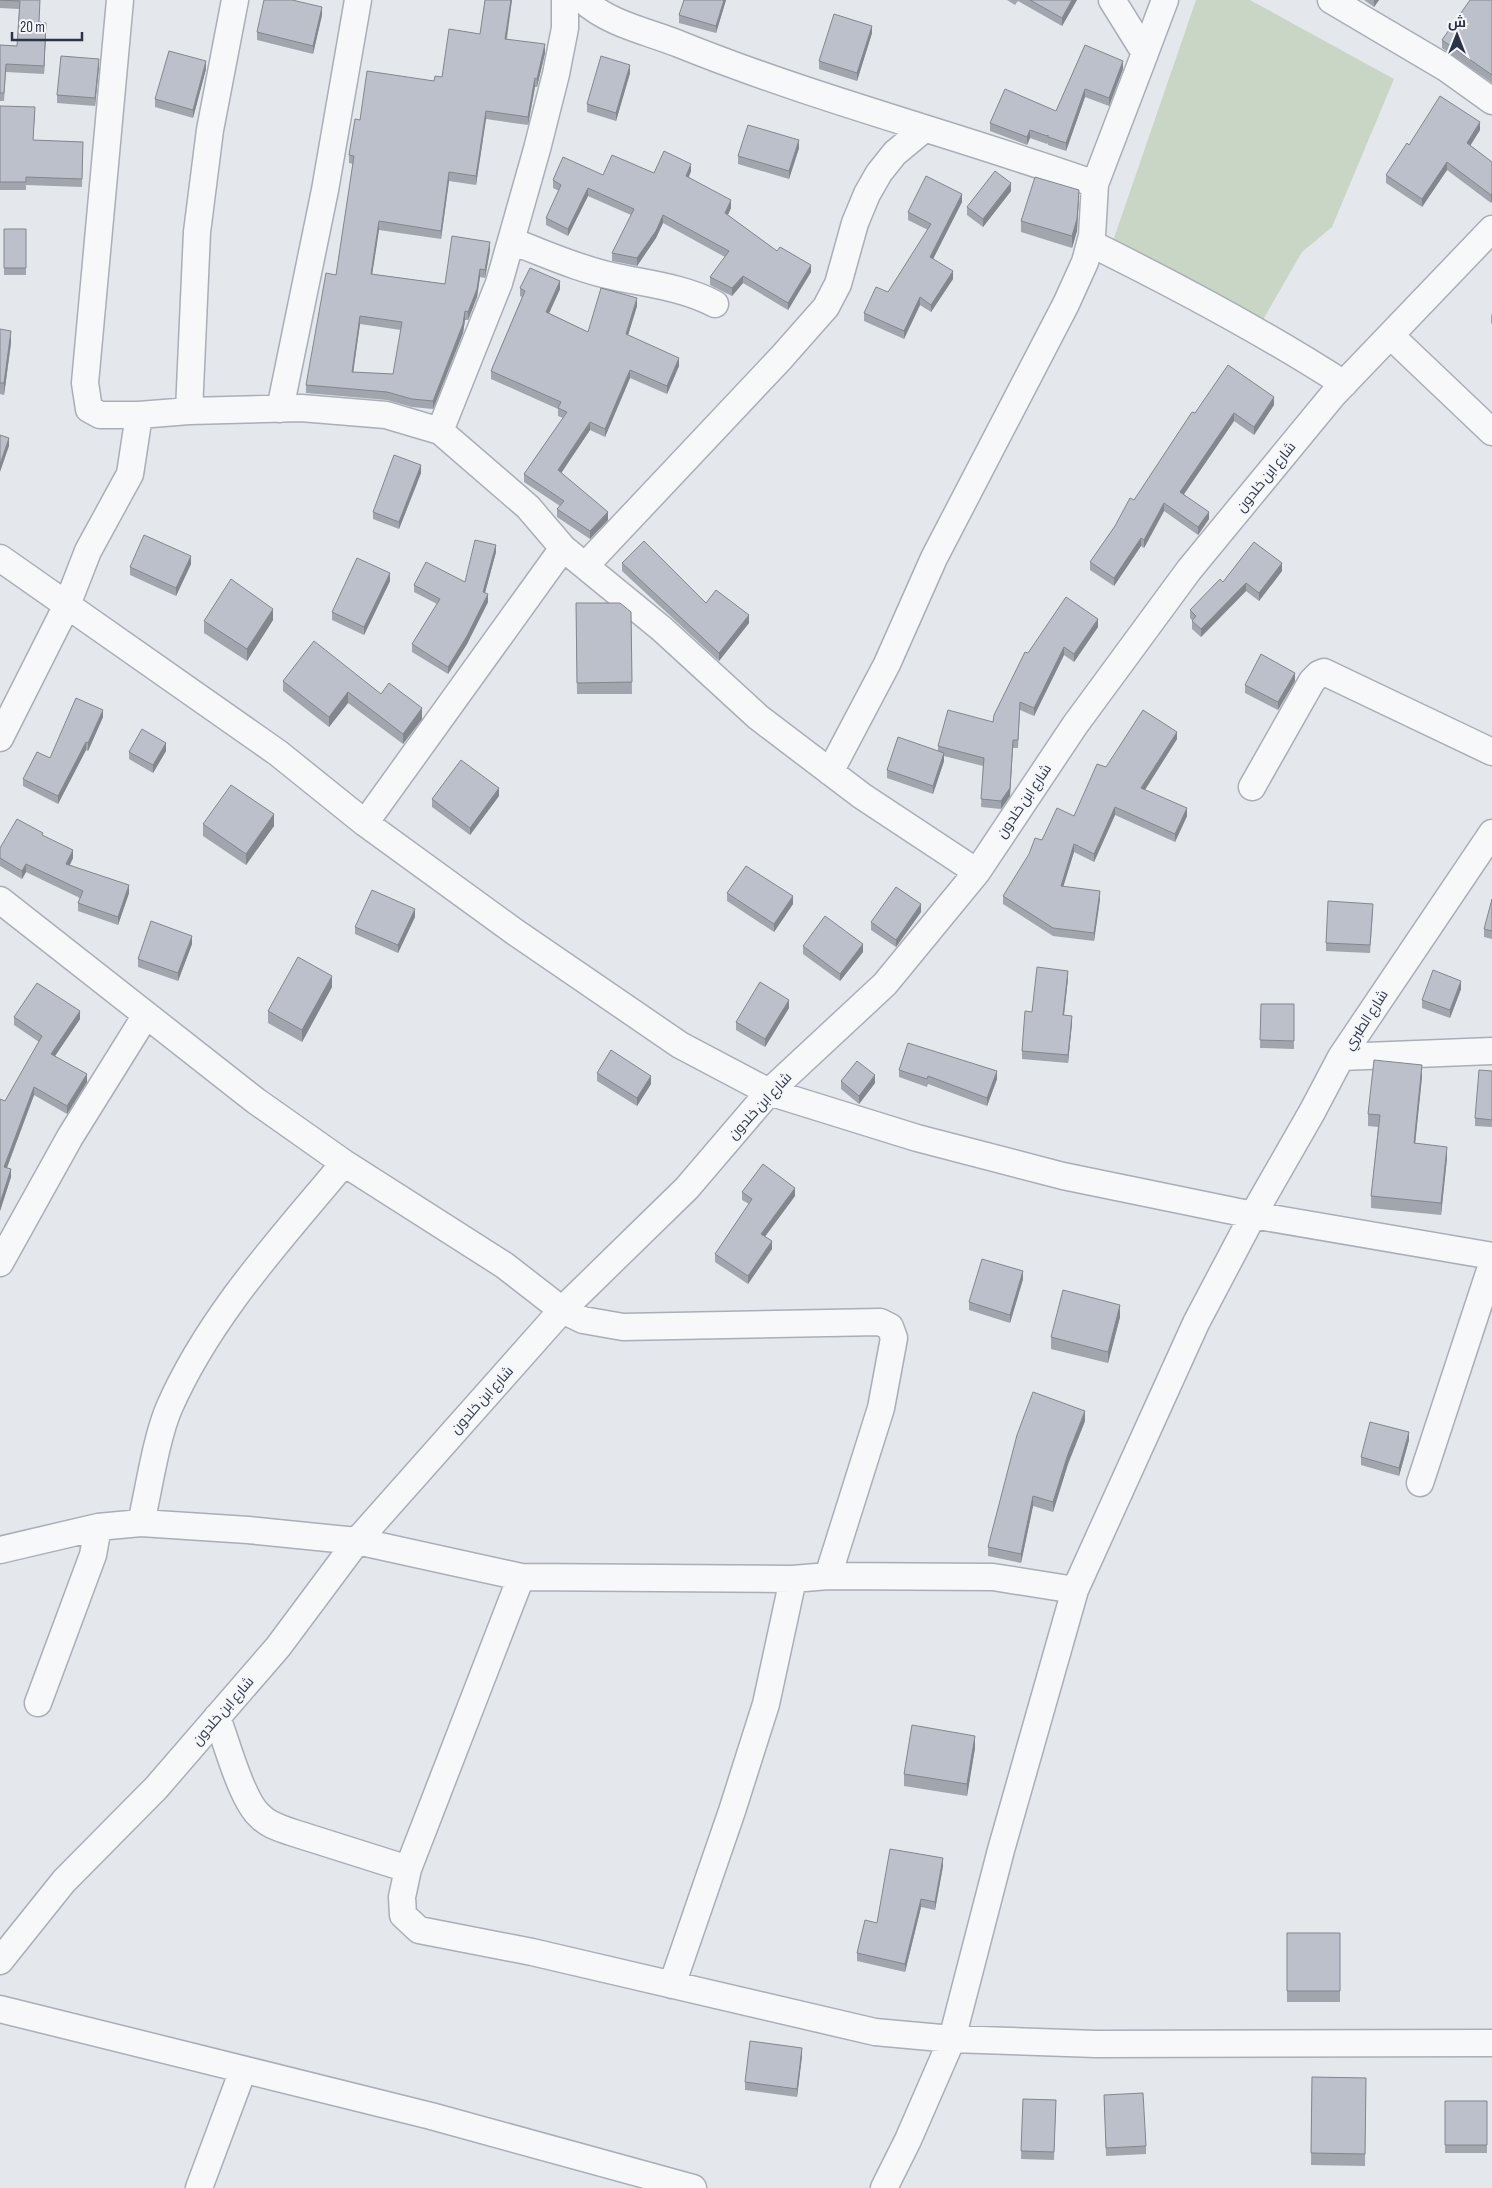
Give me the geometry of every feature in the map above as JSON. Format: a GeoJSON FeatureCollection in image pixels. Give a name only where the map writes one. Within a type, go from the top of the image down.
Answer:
{"type":"FeatureCollection","features":[{"type":"Feature","properties":{"kind":"street"},"geometry":{"type":"LineString","coordinates":[[120,0],[85,383],[89,409],[100,415],[280,409],[386,415],[440,431],[528,507],[563,548],[662,629],[758,718],[862,796],[977,872]]}},
{"type":"Feature","properties":{"kind":"street"},"geometry":{"type":"LineString","coordinates":[[188,411],[197,232],[210,130],[235,0]]}},
{"type":"Feature","properties":{"kind":"street"},"geometry":{"type":"LineString","coordinates":[[280,409],[325,190],[358,0]]}},
{"type":"Feature","properties":{"kind":"street"},"geometry":{"type":"LineString","coordinates":[[440,431],[499,283],[556,74],[565,28],[565,0]]}},
{"type":"Feature","properties":{"kind":"street"},"geometry":{"type":"LineString","coordinates":[[583,0],[607,17],[730,65],[924,129],[1028,160],[1095,184]]}},
{"type":"Feature","properties":{"kind":"street"},"geometry":{"type":"LineString","coordinates":[[1112,0],[1145,53]]}},
{"type":"Feature","properties":{"kind":"street"},"geometry":{"type":"LineString","coordinates":[[830,772],[887,664],[938,550],[1066,304],[1085,262],[1090,243],[1095,184],[1165,0]]}},
{"type":"Feature","properties":{"kind":"street"},"geometry":{"type":"LineString","coordinates":[[1332,0],[1446,68],[1492,101]]}},
{"type":"Feature","properties":{"kind":"street"},"geometry":{"type":"LineString","coordinates":[[585,566],[826,307],[838,284],[855,224],[867,194],[879,173],[894,153],[924,129]]}},
{"type":"Feature","properties":{"kind":"street","name":"شارع ابن خلدون"},"geometry":{"type":"LineString","coordinates":[[0,1961],[64,1881],[156,1788],[278,1647],[357,1541],[562,1310],[687,1188],[769,1092],[885,984],[977,872],[1075,725],[1189,570],[1344,384],[1492,229]]}},
{"type":"Feature","properties":{"kind":"street"},"geometry":{"type":"LineString","coordinates":[[511,241],[610,276],[680,290],[698,295],[715,304]]}},
{"type":"Feature","properties":{"kind":"street"},"geometry":{"type":"LineString","coordinates":[[1090,243],[1167,280],[1283,345],[1344,384]]}},
{"type":"Feature","properties":{"kind":"street"},"geometry":{"type":"LineString","coordinates":[[1391,336],[1492,432]]}},
{"type":"Feature","properties":{"kind":"street"},"geometry":{"type":"LineString","coordinates":[[0,738],[67,605],[88,551],[130,474],[139,415]]}},
{"type":"Feature","properties":{"kind":"street"},"geometry":{"type":"LineString","coordinates":[[365,823],[563,548]]}},
{"type":"Feature","properties":{"kind":"street"},"geometry":{"type":"LineString","coordinates":[[0,558],[278,753],[365,823],[515,932],[680,1046],[769,1092],[917,1138],[1063,1176],[1253,1215],[1492,1256]]}},
{"type":"Feature","properties":{"kind":"street"},"geometry":{"type":"LineString","coordinates":[[1252,787],[1312,681],[1318,674],[1324,672],[1492,752]]}},
{"type":"Feature","properties":{"kind":"street","name":"شارع الطبري"},"geometry":{"type":"LineString","coordinates":[[884,2188],[908,2140],[952,2039],[1001,1850],[1075,1590],[1196,1323],[1253,1215],[1341,1057],[1492,833]]}},
{"type":"Feature","properties":{"kind":"street"},"geometry":{"type":"LineString","coordinates":[[0,900],[256,1101],[344,1163],[504,1266],[562,1310],[583,1320],[623,1327],[880,1322],[890,1327],[894,1338],[881,1408],[828,1576]]}},
{"type":"Feature","properties":{"kind":"street"},"geometry":{"type":"LineString","coordinates":[[0,1263],[70,1137],[146,1015]]}},
{"type":"Feature","properties":{"kind":"street"},"geometry":{"type":"LineString","coordinates":[[1341,1057],[1492,1051]]}},
{"type":"Feature","properties":{"kind":"street"},"geometry":{"type":"LineString","coordinates":[[141,1522],[168,1409],[192,1362],[256,1268],[344,1163]]}},
{"type":"Feature","properties":{"kind":"street"},"geometry":{"type":"LineString","coordinates":[[1420,1483],[1492,1264]]}},
{"type":"Feature","properties":{"kind":"street"},"geometry":{"type":"LineString","coordinates":[[0,1550],[98,1527],[141,1522],[357,1541],[521,1577],[793,1579],[828,1576],[993,1577],[1075,1590]]}},
{"type":"Feature","properties":{"kind":"street"},"geometry":{"type":"LineString","coordinates":[[38,1703],[93,1555],[98,1527]]}},
{"type":"Feature","properties":{"kind":"street"},"geometry":{"type":"LineString","coordinates":[[521,1577],[408,1869],[402,1897],[403,1915],[420,1930],[532,1952],[875,2032],[952,2039],[1096,2044],[1492,2043]]}},
{"type":"Feature","properties":{"kind":"street"},"geometry":{"type":"LineString","coordinates":[[672,1985],[732,1811],[766,1704],[793,1579]]}},
{"type":"Feature","properties":{"kind":"street"},"geometry":{"type":"LineString","coordinates":[[217,1717],[245,1793],[260,1817],[281,1828],[408,1869]]}},
{"type":"Feature","properties":{"kind":"street"},"geometry":{"type":"LineString","coordinates":[[0,2009],[431,2116],[693,2188]]}},
{"type":"Feature","properties":{"kind":"street"},"geometry":{"type":"LineString","coordinates":[[199,2188],[242,2070]]}},
{"type":"Feature","properties":{"kind":"green space"},"geometry":{"type":"Polygon","coordinates":[[[1196,0],[1250,0],[1394,79],[1332,227],[1302,252],[1257,330],[1113,241],[1196,0]]]}},
{"type":"Feature","properties":{"kind":"building"},"geometry":{"type":"Polygon","coordinates":[[[0,0],[40,0],[39,22],[46,23],[44,66],[6,64],[4,93],[0,93],[0,45],[17,46],[20,1],[0,0]]]}},
{"type":"Feature","properties":{"kind":"building"},"geometry":{"type":"Polygon","coordinates":[[[264,0],[292,0],[322,7],[313,46],[257,32],[264,0]]]}},
{"type":"Feature","properties":{"kind":"building"},"geometry":{"type":"Polygon","coordinates":[[[485,0],[511,0],[505,39],[545,44],[537,79],[535,78],[528,117],[486,111],[476,176],[449,172],[441,231],[379,221],[371,274],[445,284],[452,236],[490,242],[485,270],[480,269],[477,289],[468,312],[465,311],[463,324],[433,401],[412,399],[387,392],[306,385],[326,273],[336,275],[354,156],[349,155],[355,119],[360,120],[367,71],[434,81],[435,76],[442,77],[449,29],[480,34],[485,0]],[[360,316],[352,372],[393,374],[402,322],[360,316]]]}},
{"type":"Feature","properties":{"kind":"building"},"geometry":{"type":"Polygon","coordinates":[[[684,0],[724,0],[716,26],[679,15],[684,0]]]}},
{"type":"Feature","properties":{"kind":"building"},"geometry":{"type":"Polygon","coordinates":[[[1030,0],[1072,0],[1062,18],[1030,0]]]}},
{"type":"Feature","properties":{"kind":"building"},"geometry":{"type":"Polygon","coordinates":[[[1470,0],[1492,0],[1492,75],[1442,40],[1470,0]]]}},
{"type":"Feature","properties":{"kind":"building"},"geometry":{"type":"Polygon","coordinates":[[[834,14],[872,26],[857,73],[819,61],[834,14]]]}},
{"type":"Feature","properties":{"kind":"building"},"geometry":{"type":"Polygon","coordinates":[[[1085,45],[1123,61],[1109,98],[1085,89],[1066,143],[1030,130],[1027,137],[990,123],[1005,89],[1056,111],[1085,45]]]}},
{"type":"Feature","properties":{"kind":"building"},"geometry":{"type":"Polygon","coordinates":[[[169,51],[206,61],[193,110],[155,99],[169,51]]]}},
{"type":"Feature","properties":{"kind":"building"},"geometry":{"type":"Polygon","coordinates":[[[61,56],[99,59],[95,98],[57,95],[61,56]]]}},
{"type":"Feature","properties":{"kind":"building"},"geometry":{"type":"Polygon","coordinates":[[[601,56],[630,65],[616,113],[587,104],[601,56]]]}},
{"type":"Feature","properties":{"kind":"building"},"geometry":{"type":"Polygon","coordinates":[[[1440,96],[1480,122],[1467,143],[1492,162],[1491,195],[1447,162],[1422,199],[1386,175],[1407,143],[1409,145],[1440,96]]]}},
{"type":"Feature","properties":{"kind":"building"},"geometry":{"type":"Polygon","coordinates":[[[0,106],[35,107],[33,140],[83,142],[82,179],[26,177],[26,182],[0,182],[0,106]]]}},
{"type":"Feature","properties":{"kind":"building"},"geometry":{"type":"Polygon","coordinates":[[[748,125],[799,140],[789,171],[738,156],[748,125]]]}},
{"type":"Feature","properties":{"kind":"building"},"geometry":{"type":"Polygon","coordinates":[[[664,151],[691,164],[686,176],[731,200],[725,213],[777,251],[780,247],[811,265],[788,303],[743,276],[732,288],[710,277],[729,251],[663,215],[656,231],[637,258],[612,253],[634,209],[588,188],[568,229],[546,218],[561,185],[553,180],[563,157],[603,175],[612,155],[654,173],[664,151]]]}},
{"type":"Feature","properties":{"kind":"building"},"geometry":{"type":"Polygon","coordinates":[[[995,171],[1011,183],[983,219],[967,207],[995,171]]]}},
{"type":"Feature","properties":{"kind":"building"},"geometry":{"type":"Polygon","coordinates":[[[926,176],[962,194],[930,257],[953,271],[931,305],[920,297],[904,331],[864,313],[876,287],[888,292],[931,224],[908,212],[926,176]]]}},
{"type":"Feature","properties":{"kind":"building"},"geometry":{"type":"Polygon","coordinates":[[[1035,177],[1079,190],[1077,219],[1072,236],[1021,221],[1035,177]]]}},
{"type":"Feature","properties":{"kind":"building"},"geometry":{"type":"Polygon","coordinates":[[[4,229],[26,229],[26,268],[4,268],[4,229]]]}},
{"type":"Feature","properties":{"kind":"building"},"geometry":{"type":"Polygon","coordinates":[[[530,268],[560,281],[546,312],[588,332],[601,288],[637,298],[626,334],[679,358],[667,386],[630,370],[605,429],[590,422],[558,470],[608,512],[590,531],[557,509],[564,501],[524,474],[567,412],[558,408],[561,402],[491,371],[525,291],[520,288],[530,268]]]}},
{"type":"Feature","properties":{"kind":"building"},"geometry":{"type":"Polygon","coordinates":[[[0,329],[11,331],[4,383],[0,383],[0,329]]]}},
{"type":"Feature","properties":{"kind":"building"},"geometry":{"type":"Polygon","coordinates":[[[1228,365],[1274,397],[1254,427],[1234,413],[1180,492],[1209,512],[1198,527],[1164,503],[1144,540],[1141,538],[1114,578],[1090,562],[1115,526],[1130,498],[1134,500],[1192,412],[1195,413],[1228,365]]]}},
{"type":"Feature","properties":{"kind":"building"},"geometry":{"type":"Polygon","coordinates":[[[0,435],[9,438],[0,464],[0,435]]]}},
{"type":"Feature","properties":{"kind":"building"},"geometry":{"type":"Polygon","coordinates":[[[394,455],[421,465],[399,522],[373,512],[394,455]]]}},
{"type":"Feature","properties":{"kind":"building"},"geometry":{"type":"Polygon","coordinates":[[[144,535],[191,556],[176,588],[130,567],[144,535]]]}},
{"type":"Feature","properties":{"kind":"building"},"geometry":{"type":"Polygon","coordinates":[[[475,540],[496,545],[483,592],[488,594],[467,636],[448,667],[412,644],[440,599],[414,585],[426,562],[465,582],[475,540]]]}},
{"type":"Feature","properties":{"kind":"building"},"geometry":{"type":"Polygon","coordinates":[[[644,541],[706,603],[716,590],[749,615],[719,653],[622,563],[644,541]]]}},
{"type":"Feature","properties":{"kind":"building"},"geometry":{"type":"Polygon","coordinates":[[[1254,542],[1282,563],[1259,593],[1246,583],[1201,629],[1192,621],[1196,616],[1190,610],[1220,579],[1223,582],[1254,542]]]}},
{"type":"Feature","properties":{"kind":"building"},"geometry":{"type":"Polygon","coordinates":[[[357,558],[390,573],[364,627],[332,612],[357,558]]]}},
{"type":"Feature","properties":{"kind":"building"},"geometry":{"type":"Polygon","coordinates":[[[231,579],[273,609],[247,649],[204,621],[231,579]]]}},
{"type":"Feature","properties":{"kind":"building"},"geometry":{"type":"Polygon","coordinates":[[[1066,597],[1098,619],[1074,654],[1064,647],[1034,708],[1020,702],[1018,740],[1013,740],[1010,788],[1001,801],[981,799],[984,758],[938,746],[948,710],[993,722],[994,715],[1025,652],[1028,653],[1066,597]]]}},
{"type":"Feature","properties":{"kind":"building"},"geometry":{"type":"Polygon","coordinates":[[[576,603],[620,603],[631,612],[632,682],[577,683],[576,603]]]}},
{"type":"Feature","properties":{"kind":"building"},"geometry":{"type":"Polygon","coordinates":[[[314,641],[381,694],[389,683],[422,708],[403,734],[348,692],[329,717],[283,681],[314,641]]]}},
{"type":"Feature","properties":{"kind":"building"},"geometry":{"type":"Polygon","coordinates":[[[1261,654],[1295,673],[1278,702],[1245,685],[1261,654]]]}},
{"type":"Feature","properties":{"kind":"building"},"geometry":{"type":"Polygon","coordinates":[[[76,698],[103,710],[88,743],[86,742],[58,796],[23,779],[37,752],[50,758],[76,698]]]}},
{"type":"Feature","properties":{"kind":"building"},"geometry":{"type":"Polygon","coordinates":[[[1143,710],[1177,732],[1141,788],[1187,808],[1175,834],[1115,807],[1094,854],[1074,844],[1061,886],[1100,891],[1094,933],[1053,928],[1003,896],[1029,854],[1035,838],[1042,840],[1057,808],[1074,816],[1097,764],[1106,767],[1143,710]]]}},
{"type":"Feature","properties":{"kind":"building"},"geometry":{"type":"Polygon","coordinates":[[[142,729],[166,743],[153,765],[129,752],[142,729]]]}},
{"type":"Feature","properties":{"kind":"building"},"geometry":{"type":"Polygon","coordinates":[[[898,737],[944,753],[933,786],[887,770],[898,737]]]}},
{"type":"Feature","properties":{"kind":"building"},"geometry":{"type":"Polygon","coordinates":[[[461,760],[499,788],[470,828],[432,799],[461,760]]]}},
{"type":"Feature","properties":{"kind":"building"},"geometry":{"type":"Polygon","coordinates":[[[231,785],[274,814],[246,854],[203,824],[231,785]]]}},
{"type":"Feature","properties":{"kind":"building"},"geometry":{"type":"Polygon","coordinates":[[[17,819],[43,833],[42,835],[73,850],[66,864],[129,885],[118,917],[78,903],[83,891],[26,864],[22,871],[0,858],[0,848],[17,819]]]}},
{"type":"Feature","properties":{"kind":"building"},"geometry":{"type":"Polygon","coordinates":[[[746,866],[793,896],[774,924],[727,893],[746,866]]]}},
{"type":"Feature","properties":{"kind":"building"},"geometry":{"type":"Polygon","coordinates":[[[896,887],[921,904],[896,940],[871,922],[896,887]]]}},
{"type":"Feature","properties":{"kind":"building"},"geometry":{"type":"Polygon","coordinates":[[[372,890],[415,909],[398,945],[355,927],[372,890]]]}},
{"type":"Feature","properties":{"kind":"building"},"geometry":{"type":"Polygon","coordinates":[[[1492,899],[1492,931],[1484,929],[1492,899]]]}},
{"type":"Feature","properties":{"kind":"building"},"geometry":{"type":"Polygon","coordinates":[[[1328,901],[1373,904],[1370,945],[1326,943],[1328,901]]]}},
{"type":"Feature","properties":{"kind":"building"},"geometry":{"type":"Polygon","coordinates":[[[825,916],[863,944],[840,974],[803,946],[825,916]]]}},
{"type":"Feature","properties":{"kind":"building"},"geometry":{"type":"Polygon","coordinates":[[[151,921],[192,936],[178,973],[138,959],[151,921]]]}},
{"type":"Feature","properties":{"kind":"building"},"geometry":{"type":"Polygon","coordinates":[[[298,957],[332,976],[302,1030],[268,1011],[298,957]]]}},
{"type":"Feature","properties":{"kind":"building"},"geometry":{"type":"Polygon","coordinates":[[[1037,967],[1068,971],[1063,1015],[1072,1016],[1068,1055],[1022,1051],[1025,1011],[1032,1012],[1037,967]]]}},
{"type":"Feature","properties":{"kind":"building"},"geometry":{"type":"Polygon","coordinates":[[[1433,970],[1461,981],[1450,1010],[1422,1000],[1433,970]]]}},
{"type":"Feature","properties":{"kind":"building"},"geometry":{"type":"Polygon","coordinates":[[[760,982],[789,1000],[765,1039],[736,1022],[760,982]]]}},
{"type":"Feature","properties":{"kind":"building"},"geometry":{"type":"Polygon","coordinates":[[[37,983],[80,1011],[51,1054],[87,1074],[67,1106],[34,1087],[4,1167],[11,1169],[0,1203],[0,1099],[5,1101],[42,1036],[14,1017],[37,983]]]}},
{"type":"Feature","properties":{"kind":"building"},"geometry":{"type":"Polygon","coordinates":[[[1261,1004],[1294,1004],[1294,1041],[1260,1040],[1261,1004]]]}},
{"type":"Feature","properties":{"kind":"building"},"geometry":{"type":"Polygon","coordinates":[[[908,1043],[997,1071],[987,1098],[928,1076],[927,1079],[899,1070],[908,1043]]]}},
{"type":"Feature","properties":{"kind":"building"},"geometry":{"type":"Polygon","coordinates":[[[611,1050],[651,1076],[637,1098],[597,1073],[611,1050]]]}},
{"type":"Feature","properties":{"kind":"building"},"geometry":{"type":"Polygon","coordinates":[[[1374,1060],[1422,1065],[1414,1143],[1447,1147],[1441,1203],[1371,1196],[1380,1115],[1368,1114],[1374,1060]]]}},
{"type":"Feature","properties":{"kind":"building"},"geometry":{"type":"Polygon","coordinates":[[[857,1061],[875,1075],[859,1096],[841,1081],[857,1061]]]}},
{"type":"Feature","properties":{"kind":"building"},"geometry":{"type":"Polygon","coordinates":[[[1479,1070],[1492,1071],[1492,1120],[1475,1118],[1479,1070]]]}},
{"type":"Feature","properties":{"kind":"building"},"geometry":{"type":"Polygon","coordinates":[[[763,1164],[795,1188],[761,1234],[772,1241],[748,1276],[715,1254],[752,1199],[742,1192],[763,1164]]]}},
{"type":"Feature","properties":{"kind":"building"},"geometry":{"type":"Polygon","coordinates":[[[982,1259],[1023,1271],[1010,1315],[969,1302],[982,1259]]]}},
{"type":"Feature","properties":{"kind":"building"},"geometry":{"type":"Polygon","coordinates":[[[1063,1290],[1120,1305],[1108,1352],[1051,1337],[1063,1290]]]}},
{"type":"Feature","properties":{"kind":"building"},"geometry":{"type":"Polygon","coordinates":[[[1033,1392],[1085,1411],[1068,1454],[1053,1502],[1033,1496],[1021,1554],[988,1547],[1017,1435],[1033,1392]]]}},
{"type":"Feature","properties":{"kind":"building"},"geometry":{"type":"Polygon","coordinates":[[[1370,1422],[1409,1432],[1399,1468],[1361,1457],[1370,1422]]]}},
{"type":"Feature","properties":{"kind":"building"},"geometry":{"type":"Polygon","coordinates":[[[912,1725],[975,1736],[967,1784],[904,1774],[912,1725]]]}},
{"type":"Feature","properties":{"kind":"building"},"geometry":{"type":"Polygon","coordinates":[[[890,1849],[943,1858],[935,1902],[921,1899],[905,1964],[857,1953],[865,1920],[877,1923],[890,1849]]]}},
{"type":"Feature","properties":{"kind":"building"},"geometry":{"type":"Polygon","coordinates":[[[1287,1933],[1340,1933],[1340,1991],[1287,1991],[1287,1933]]]}},
{"type":"Feature","properties":{"kind":"building"},"geometry":{"type":"Polygon","coordinates":[[[750,2041],[802,2048],[797,2089],[745,2082],[750,2041]]]}},
{"type":"Feature","properties":{"kind":"building"},"geometry":{"type":"Polygon","coordinates":[[[1312,2077],[1366,2078],[1365,2154],[1311,2153],[1312,2077]]]}},
{"type":"Feature","properties":{"kind":"building"},"geometry":{"type":"Polygon","coordinates":[[[1143,2093],[1146,2146],[1106,2148],[1104,2095],[1143,2093]]]}},
{"type":"Feature","properties":{"kind":"building"},"geometry":{"type":"Polygon","coordinates":[[[1023,2099],[1056,2100],[1054,2152],[1021,2151],[1023,2099]]]}},
{"type":"Feature","properties":{"kind":"building"},"geometry":{"type":"Polygon","coordinates":[[[1445,2101],[1487,2101],[1487,2145],[1445,2145],[1445,2101]]]}}]}
